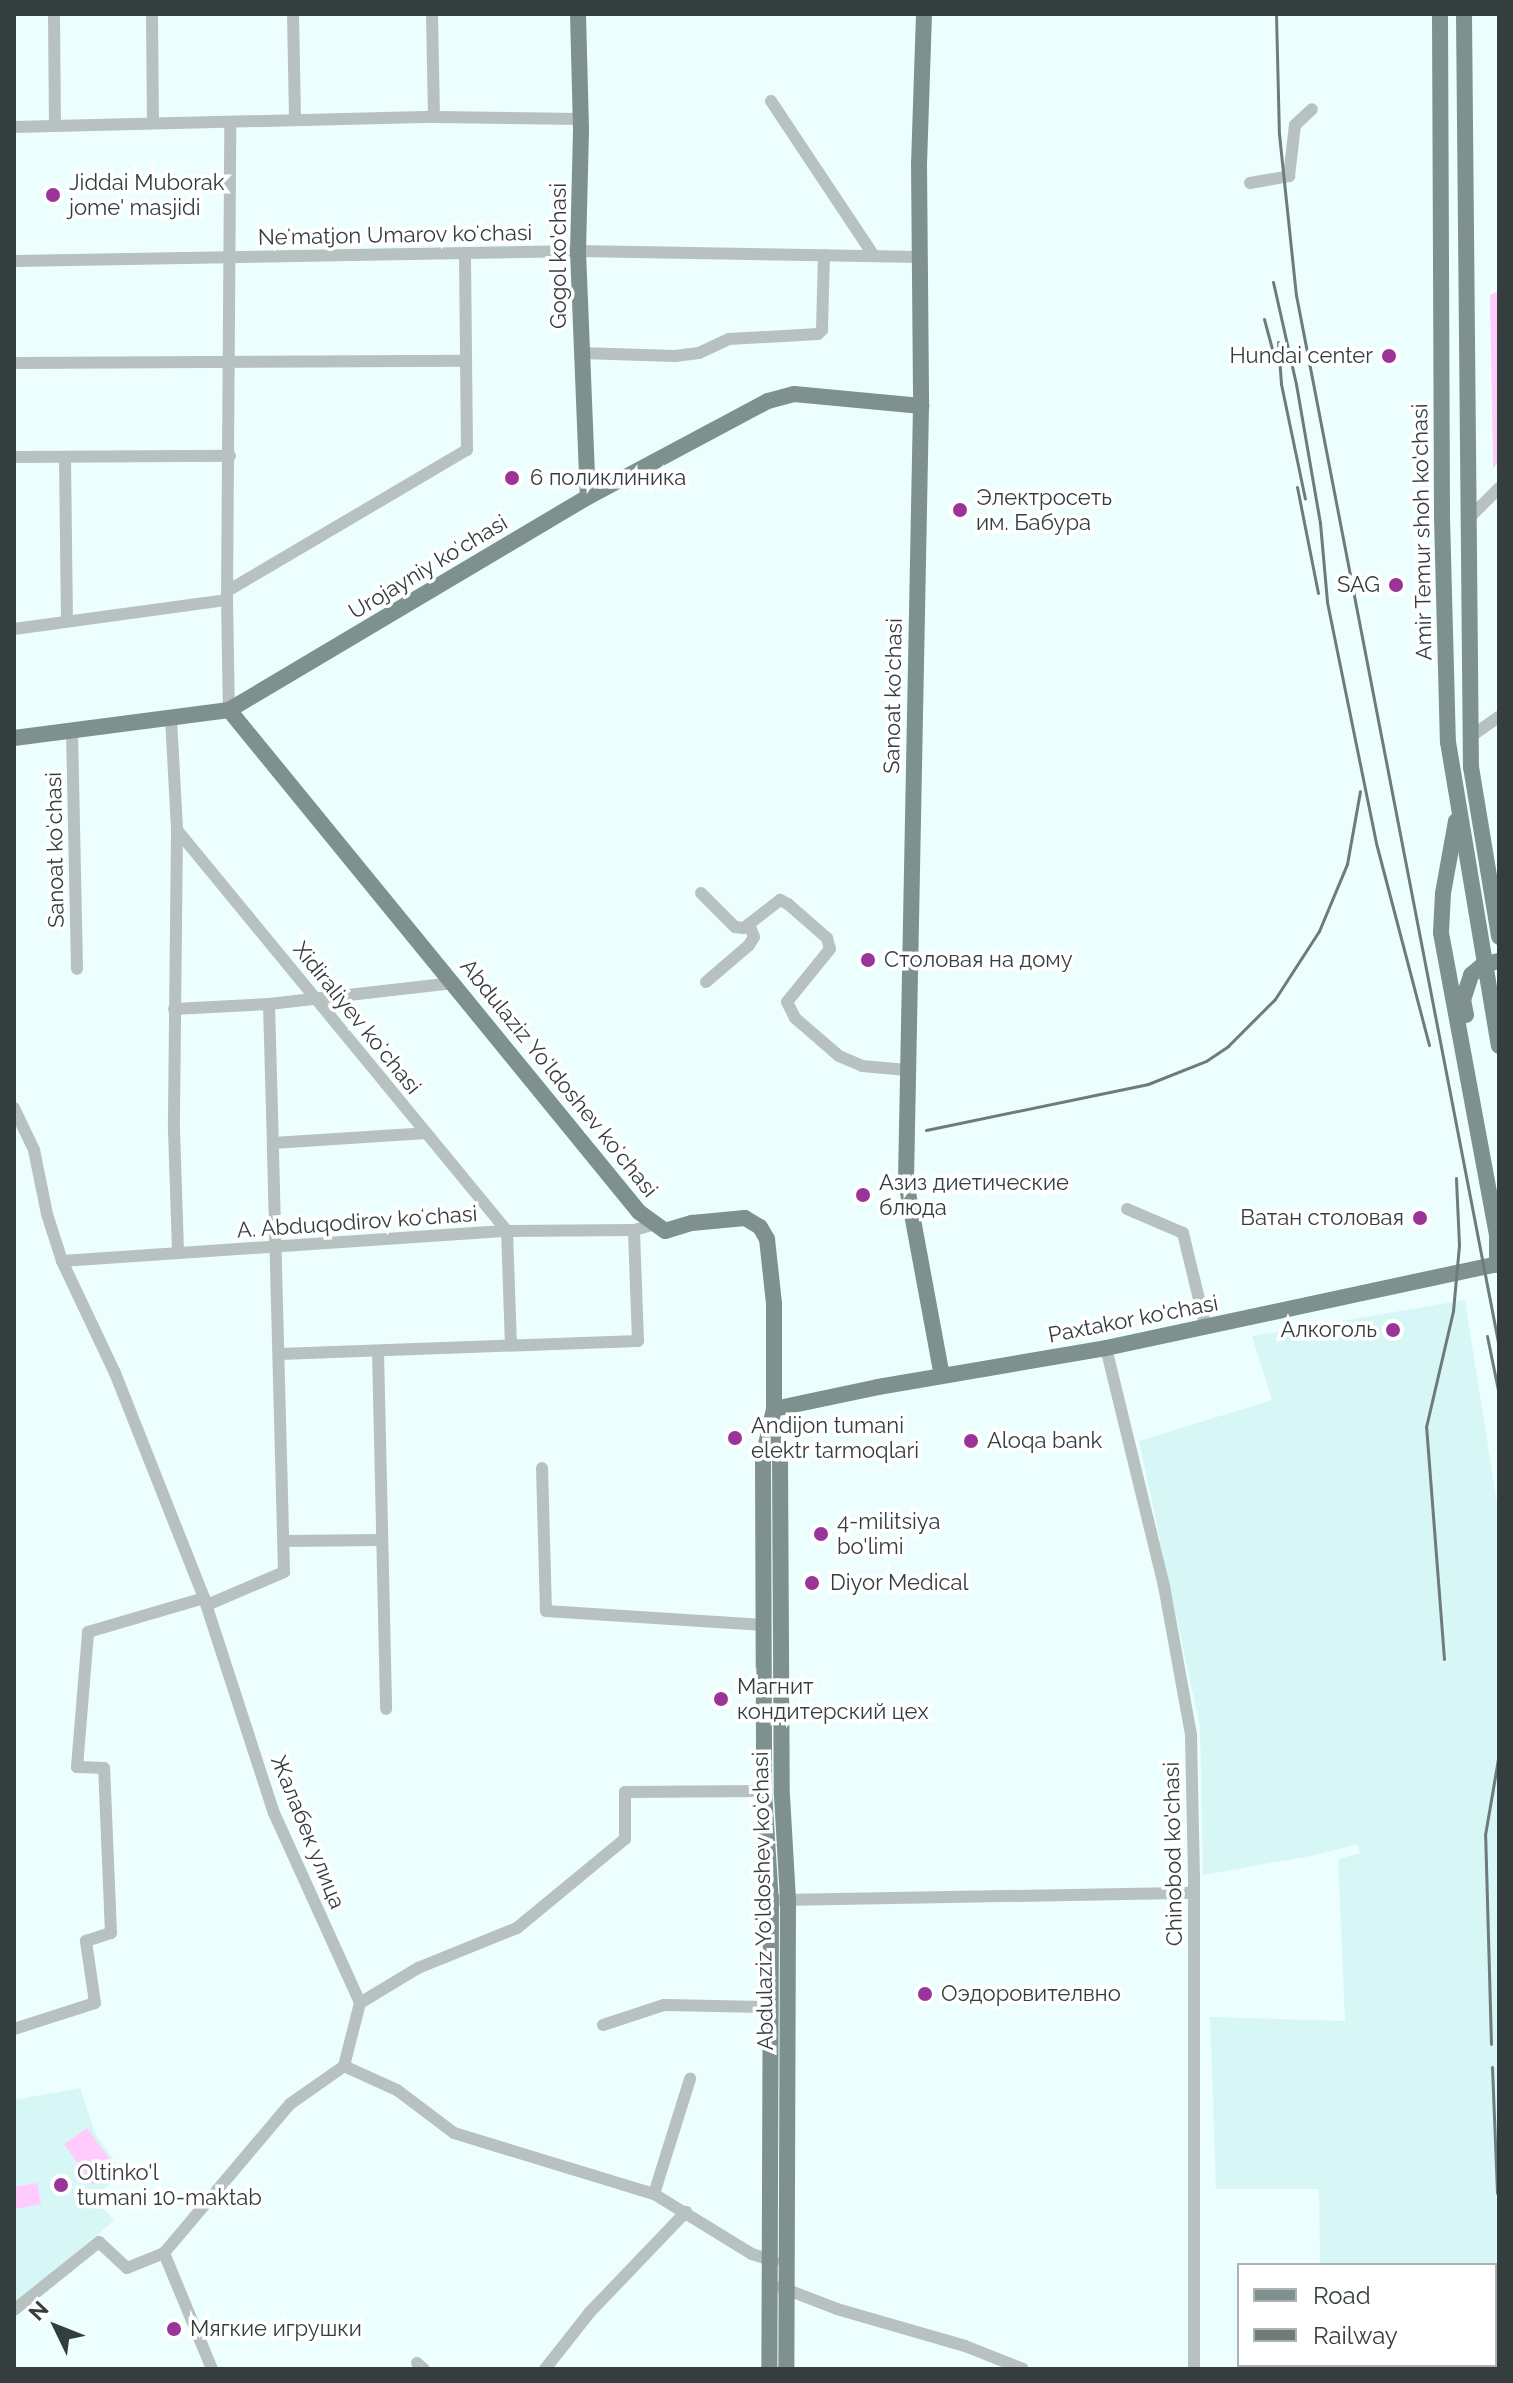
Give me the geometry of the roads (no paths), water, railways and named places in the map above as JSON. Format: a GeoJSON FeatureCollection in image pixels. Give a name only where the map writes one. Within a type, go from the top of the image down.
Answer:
{"type":"FeatureCollection","features":[{"type":"Feature","properties":{"kind":"main road","name":"Gogol ko'chasi"},"geometry":{"type":"LineString","coordinates":[[578,14],[578,251],[588,497]]}},
{"type":"Feature","properties":{"kind":"main road","name":"Sanoat ko'chasi"},"geometry":{"type":"LineString","coordinates":[[924,14],[919,164],[921,406],[906,1182],[942,1376]]}},
{"type":"Feature","properties":{"kind":"main road","name":"Amir Temur shoh ko'chasi"},"geometry":{"type":"LineString","coordinates":[[1440,14],[1443,538],[1448,742],[1458,811],[1491,963],[1499,1046]]}},
{"type":"Feature","properties":{"kind":"main road","name":"Amir Temur shoh ko'chasi"},"geometry":{"type":"LineString","coordinates":[[1464,14],[1471,767],[1499,937]]}},
{"type":"Feature","properties":{"kind":"main road","name":"Urоjayniy koʻchasi"},"geometry":{"type":"LineString","coordinates":[[229,710],[588,497],[768,401],[794,394],[921,406]]}},
{"type":"Feature","properties":{"kind":"main road"},"geometry":{"type":"LineString","coordinates":[[14,738],[229,710]]}},
{"type":"Feature","properties":{"kind":"main road","name":"Abdulaziz Yoʻldoshev koʻchasi"},"geometry":{"type":"LineString","coordinates":[[229,710],[653,1225],[665,1231],[692,1223],[745,1218],[753,1220],[765,1233],[774,1303],[774,1409],[763,1458],[764,1625],[773,1656],[788,1900],[788,2267],[778,2287],[769,2369]]}},
{"type":"Feature","properties":{"kind":"main road"},"geometry":{"type":"LineString","coordinates":[[1458,811],[1443,893],[1441,933],[1497,1235],[1498,1263]]}},
{"type":"Feature","properties":{"kind":"main road"},"geometry":{"type":"LineString","coordinates":[[1491,963],[1471,975],[1463,1000],[1499,1200]]}},
{"type":"Feature","properties":{"kind":"main road","name":"Paxtakor ko'chasi"},"geometry":{"type":"LineString","coordinates":[[774,1409],[1206,1328],[1498,1263]]}},
{"type":"Feature","properties":{"kind":"main road","name":"Abdulaziz Yoʻldoshev koʻchasi"},"geometry":{"type":"LineString","coordinates":[[771,1433],[780,1457],[773,1656],[764,1791],[771,1902],[772,2260],[778,2287],[786,2369]]}},
{"type":"Feature","properties":{"kind":"street"},"geometry":{"type":"LineString","coordinates":[[54,14],[55,126]]}},
{"type":"Feature","properties":{"kind":"street"},"geometry":{"type":"LineString","coordinates":[[152,14],[153,123]]}},
{"type":"Feature","properties":{"kind":"street"},"geometry":{"type":"LineString","coordinates":[[293,14],[295,120]]}},
{"type":"Feature","properties":{"kind":"street"},"geometry":{"type":"LineString","coordinates":[[432,14],[434,117]]}},
{"type":"Feature","properties":{"kind":"street"},"geometry":{"type":"LineString","coordinates":[[771,101],[874,256]]}},
{"type":"Feature","properties":{"kind":"street"},"geometry":{"type":"LineString","coordinates":[[1250,183],[1289,176],[1295,125],[1312,109]]}},
{"type":"Feature","properties":{"kind":"street"},"geometry":{"type":"LineString","coordinates":[[14,127],[434,117],[580,119]]}},
{"type":"Feature","properties":{"kind":"street"},"geometry":{"type":"LineString","coordinates":[[229,710],[230,122]]}},
{"type":"Feature","properties":{"kind":"street","name":"Neʻmatjon Umarov koʻchasi"},"geometry":{"type":"LineString","coordinates":[[14,261],[578,251],[921,257]]}},
{"type":"Feature","properties":{"kind":"street"},"geometry":{"type":"LineString","coordinates":[[14,629],[228,595],[466,451],[465,253]]}},
{"type":"Feature","properties":{"kind":"street"},"geometry":{"type":"LineString","coordinates":[[581,353],[675,356],[699,353],[729,339],[818,334],[822,330],[824,255]]}},
{"type":"Feature","properties":{"kind":"street"},"geometry":{"type":"LineString","coordinates":[[14,363],[466,361]]}},
{"type":"Feature","properties":{"kind":"street"},"geometry":{"type":"LineString","coordinates":[[14,457],[230,456]]}},
{"type":"Feature","properties":{"kind":"street"},"geometry":{"type":"LineString","coordinates":[[65,459],[67,621]]}},
{"type":"Feature","properties":{"kind":"street"},"geometry":{"type":"LineString","coordinates":[[1467,520],[1499,488]]}},
{"type":"Feature","properties":{"kind":"street"},"geometry":{"type":"LineString","coordinates":[[1470,737],[1499,717]]}},
{"type":"Feature","properties":{"kind":"street"},"geometry":{"type":"LineString","coordinates":[[171,718],[177,830],[174,1009],[178,1252]]}},
{"type":"Feature","properties":{"kind":"street","name":"Sanoat koʻchasi"},"geometry":{"type":"LineString","coordinates":[[72,730],[77,969]]}},
{"type":"Feature","properties":{"kind":"street","name":"Xidiraliyev koʻchasi"},"geometry":{"type":"LineString","coordinates":[[177,830],[507,1231]]}},
{"type":"Feature","properties":{"kind":"street"},"geometry":{"type":"LineString","coordinates":[[701,893],[735,927],[749,924],[780,900],[827,938],[830,949],[787,1002],[788,1008],[809,1034],[839,1056],[862,1066],[907,1070]]}},
{"type":"Feature","properties":{"kind":"street"},"geometry":{"type":"LineString","coordinates":[[706,982],[749,945],[754,937],[749,924]]}},
{"type":"Feature","properties":{"kind":"street"},"geometry":{"type":"LineString","coordinates":[[174,1009],[269,1004],[454,983]]}},
{"type":"Feature","properties":{"kind":"street"},"geometry":{"type":"LineString","coordinates":[[14,2029],[95,2003],[86,1941],[111,1933],[104,1768],[77,1767],[88,1632],[206,1602],[284,1572],[269,1004]]}},
{"type":"Feature","properties":{"kind":"street","name":"Жалабек улица"},"geometry":{"type":"LineString","coordinates":[[14,1108],[34,1150],[47,1214],[62,1261],[115,1373],[206,1602],[274,1813],[360,2003]]}},
{"type":"Feature","properties":{"kind":"street"},"geometry":{"type":"LineString","coordinates":[[273,1143],[426,1133]]}},
{"type":"Feature","properties":{"kind":"street"},"geometry":{"type":"LineString","coordinates":[[1127,1209],[1183,1233],[1206,1328]]}},
{"type":"Feature","properties":{"kind":"street","name":"A. Abduqodirov koʻchasi"},"geometry":{"type":"LineString","coordinates":[[62,1261],[178,1252],[276,1250],[507,1231],[634,1230],[653,1225]]}},
{"type":"Feature","properties":{"kind":"street"},"geometry":{"type":"LineString","coordinates":[[280,1354],[511,1343],[638,1341],[634,1230]]}},
{"type":"Feature","properties":{"kind":"street"},"geometry":{"type":"LineString","coordinates":[[507,1231],[511,1343]]}},
{"type":"Feature","properties":{"kind":"street","name":"Chinobod ko'chasi"},"geometry":{"type":"LineString","coordinates":[[1106,1348],[1164,1586],[1190,1727],[1194,1893],[1194,2369]]}},
{"type":"Feature","properties":{"kind":"street"},"geometry":{"type":"LineString","coordinates":[[378,1351],[386,1709]]}},
{"type":"Feature","properties":{"kind":"street"},"geometry":{"type":"LineString","coordinates":[[542,1468],[546,1611],[764,1625]]}},
{"type":"Feature","properties":{"kind":"street"},"geometry":{"type":"LineString","coordinates":[[284,1541],[381,1540]]}},
{"type":"Feature","properties":{"kind":"street"},"geometry":{"type":"LineString","coordinates":[[14,2310],[99,2242],[127,2268],[164,2253],[290,2104],[344,2066],[360,2003],[418,1968],[517,1928],[625,1839],[625,1792],[764,1791]]}},
{"type":"Feature","properties":{"kind":"street"},"geometry":{"type":"LineString","coordinates":[[771,1902],[1194,1893]]}},
{"type":"Feature","properties":{"kind":"street"},"geometry":{"type":"LineString","coordinates":[[603,2025],[664,2005],[771,2007]]}},
{"type":"Feature","properties":{"kind":"street"},"geometry":{"type":"LineString","coordinates":[[344,2066],[397,2090],[454,2133],[654,2194],[752,2254],[788,2267]]}},
{"type":"Feature","properties":{"kind":"street"},"geometry":{"type":"LineString","coordinates":[[654,2194],[690,2079]]}},
{"type":"Feature","properties":{"kind":"street"},"geometry":{"type":"LineString","coordinates":[[545,2369],[590,2312],[686,2212]]}},
{"type":"Feature","properties":{"kind":"street"},"geometry":{"type":"LineString","coordinates":[[164,2253],[212,2369]]}},
{"type":"Feature","properties":{"kind":"street"},"geometry":{"type":"LineString","coordinates":[[778,2287],[837,2309],[965,2346],[1023,2369]]}},
{"type":"Feature","properties":{"kind":"railway"},"geometry":{"type":"LineString","coordinates":[[1276,14],[1279,134],[1296,295],[1499,1347]]}},
{"type":"Feature","properties":{"kind":"railway"},"geometry":{"type":"LineString","coordinates":[[1273,282],[1296,384],[1320,523],[1327,602],[1376,843],[1429,1045]]}},
{"type":"Feature","properties":{"kind":"railway"},"geometry":{"type":"LineString","coordinates":[[1264,319],[1274,357]]}},
{"type":"Feature","properties":{"kind":"railway"},"geometry":{"type":"LineString","coordinates":[[1278,342],[1281,384],[1305,499]]}},
{"type":"Feature","properties":{"kind":"railway"},"geometry":{"type":"LineString","coordinates":[[1297,487],[1318,593]]}},
{"type":"Feature","properties":{"kind":"railway"},"geometry":{"type":"LineString","coordinates":[[926,1130],[1148,1084],[1206,1061],[1228,1046],[1275,999],[1319,931],[1347,864],[1360,791]]}},
{"type":"Feature","properties":{"kind":"railway"},"geometry":{"type":"LineString","coordinates":[[1444,1659],[1426,1427],[1453,1311],[1459,1245],[1456,1178]]}},
{"type":"Feature","properties":{"kind":"railway"},"geometry":{"type":"LineString","coordinates":[[1487,1336],[1499,1395]]}},
{"type":"Feature","properties":{"kind":"railway"},"geometry":{"type":"LineString","coordinates":[[1491,2044],[1485,1835],[1499,1753]]}},
{"type":"Feature","properties":{"kind":"railway"},"geometry":{"type":"LineString","coordinates":[[1492,2067],[1497,2193]]}},
{"type":"Feature","properties":{"kind":"place","name":"Jiddai Muborak jome' masjidi"},"geometry":{"type":"Point","coordinates":[53,195]}},
{"type":"Feature","properties":{"kind":"place","name":"Hundai center"},"geometry":{"type":"Point","coordinates":[1389,356]}},
{"type":"Feature","properties":{"kind":"place","name":"6 поликлиника"},"geometry":{"type":"Point","coordinates":[512,478]}},
{"type":"Feature","properties":{"kind":"place","name":"Электросеть им. Бабура"},"geometry":{"type":"Point","coordinates":[960,510]}},
{"type":"Feature","properties":{"kind":"place","name":"SAG"},"geometry":{"type":"Point","coordinates":[1396,585]}},
{"type":"Feature","properties":{"kind":"place","name":"Столовая на дому"},"geometry":{"type":"Point","coordinates":[868,960]}},
{"type":"Feature","properties":{"kind":"place","name":"Азиз диетические блюда"},"geometry":{"type":"Point","coordinates":[863,1195]}},
{"type":"Feature","properties":{"kind":"place","name":"Ватан столовая"},"geometry":{"type":"Point","coordinates":[1420,1218]}},
{"type":"Feature","properties":{"kind":"place","name":"Алкоголь"},"geometry":{"type":"Point","coordinates":[1393,1330]}},
{"type":"Feature","properties":{"kind":"place","name":"Andijon tumani elektr tarmoqlari"},"geometry":{"type":"Point","coordinates":[735,1438]}},
{"type":"Feature","properties":{"kind":"place","name":"Aloqa bank"},"geometry":{"type":"Point","coordinates":[971,1441]}},
{"type":"Feature","properties":{"kind":"place","name":"4-militsiya bo'limi"},"geometry":{"type":"Point","coordinates":[821,1534]}},
{"type":"Feature","properties":{"kind":"place","name":"Diyor Medical"},"geometry":{"type":"Point","coordinates":[812,1583]}},
{"type":"Feature","properties":{"kind":"place","name":"Магнит кондитерский цех"},"geometry":{"type":"Point","coordinates":[721,1699]}},
{"type":"Feature","properties":{"kind":"place","name":"Оэдоровителвно"},"geometry":{"type":"Point","coordinates":[925,1994]}},
{"type":"Feature","properties":{"kind":"place","name":"Oltinko'l tumani 10-maktab"},"geometry":{"type":"Point","coordinates":[61,2185]}},
{"type":"Feature","properties":{"kind":"place","name":"Мягкие игрушки"},"geometry":{"type":"Point","coordinates":[174,2329]}}]}
